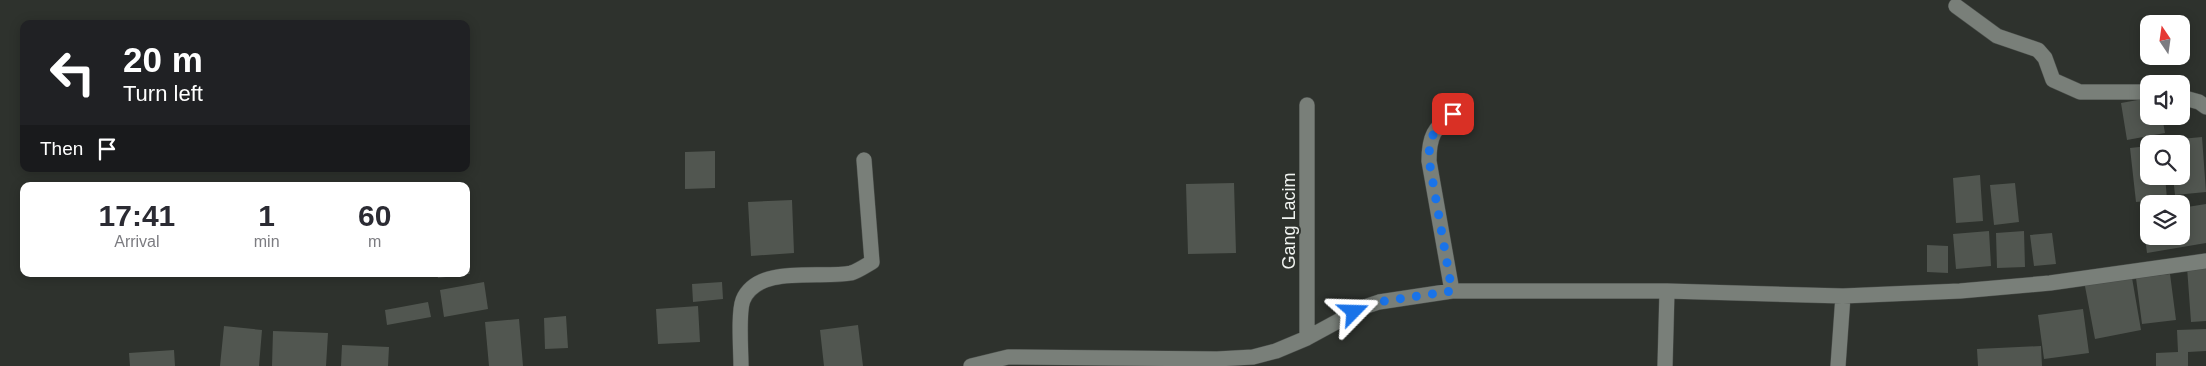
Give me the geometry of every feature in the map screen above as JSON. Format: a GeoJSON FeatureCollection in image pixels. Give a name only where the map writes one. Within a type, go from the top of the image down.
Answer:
{"type":"FeatureCollection","features":[{"type":"Feature","properties":{"kind":"street"},"geometry":{"type":"LineString","coordinates":[[1956,6],[1998,36],[2038,50],[2045,58],[2053,80],[2080,92],[2140,92]]}},
{"type":"Feature","properties":{"kind":"street"},"geometry":{"type":"LineString","coordinates":[[2190,100],[2199,102],[2206,107]]}},
{"type":"Feature","properties":{"kind":"street","name":"Gang Lacim"},"geometry":{"type":"LineString","coordinates":[[1307,338],[1308,105]]}},
{"type":"Feature","properties":{"kind":"street"},"geometry":{"type":"LineString","coordinates":[[1452,291],[1429,160],[1429,148],[1433,134],[1439,124],[1453,114]]}},
{"type":"Feature","properties":{"kind":"street"},"geometry":{"type":"LineString","coordinates":[[740,366],[744,299],[751,289],[762,281],[778,276],[851,273],[872,262],[864,160]]}},
{"type":"Feature","properties":{"kind":"street"},"geometry":{"type":"LineString","coordinates":[[971,366],[1008,357],[1085,361],[1253,357],[1276,351],[1307,338],[1364,307],[1378,302],[1452,291],[1667,291],[1843,296],[1960,291],[2050,283],[2206,261]]}},
{"type":"Feature","properties":{"kind":"street"},"geometry":{"type":"LineString","coordinates":[[1665,366],[1667,291]]}},
{"type":"Feature","properties":{"kind":"street"},"geometry":{"type":"LineString","coordinates":[[1838,366],[1843,296]]}},
{"type":"Feature","properties":{"kind":"building"},"geometry":{"type":"Polygon","coordinates":[[[2140,100],[2140,125],[2164,125],[2165,133],[2140,135],[2140,138],[2127,140],[2121,103],[2140,100]]]}},
{"type":"Feature","properties":{"kind":"building"},"geometry":{"type":"Polygon","coordinates":[[[2202,137],[2206,192],[2175,195],[2174,185],[2190,185],[2190,138],[2202,137]]]}},
{"type":"Feature","properties":{"kind":"building"},"geometry":{"type":"Polygon","coordinates":[[[2140,147],[2140,185],[2166,185],[2167,195],[2140,195],[2140,202],[2136,202],[2130,148],[2140,147]]]}},
{"type":"Feature","properties":{"kind":"building"},"geometry":{"type":"Polygon","coordinates":[[[715,151],[715,188],[685,189],[685,152],[715,151]]]}},
{"type":"Feature","properties":{"kind":"building"},"geometry":{"type":"Polygon","coordinates":[[[1980,175],[1983,221],[1956,223],[1953,178],[1980,175]]]}},
{"type":"Feature","properties":{"kind":"building"},"geometry":{"type":"Polygon","coordinates":[[[1234,183],[1236,253],[1188,254],[1186,184],[1234,183]]]}},
{"type":"Feature","properties":{"kind":"building"},"geometry":{"type":"Polygon","coordinates":[[[2015,183],[2019,222],[1994,225],[1990,185],[2015,183]]]}},
{"type":"Feature","properties":{"kind":"building"},"geometry":{"type":"Polygon","coordinates":[[[792,200],[794,253],[751,256],[748,202],[792,200]]]}},
{"type":"Feature","properties":{"kind":"building"},"geometry":{"type":"Polygon","coordinates":[[[2206,204],[2206,243],[2147,253],[2146,245],[2190,245],[2190,207],[2206,204]]]}},
{"type":"Feature","properties":{"kind":"building"},"geometry":{"type":"Polygon","coordinates":[[[1989,231],[1991,266],[1956,269],[1953,234],[1989,231]]]}},
{"type":"Feature","properties":{"kind":"building"},"geometry":{"type":"Polygon","coordinates":[[[2024,231],[2025,267],[1997,268],[1996,233],[2024,231]]]}},
{"type":"Feature","properties":{"kind":"building"},"geometry":{"type":"Polygon","coordinates":[[[2052,233],[2056,264],[2034,266],[2030,235],[2052,233]]]}},
{"type":"Feature","properties":{"kind":"building"},"geometry":{"type":"Polygon","coordinates":[[[1927,245],[1948,246],[1948,273],[1927,272],[1927,245]]]}},
{"type":"Feature","properties":{"kind":"building"},"geometry":{"type":"Polygon","coordinates":[[[2206,266],[2206,321],[2191,322],[2187,267],[2206,266]]]}},
{"type":"Feature","properties":{"kind":"building"},"geometry":{"type":"Polygon","coordinates":[[[2131,272],[2141,330],[2095,339],[2084,281],[2131,272]]]}},
{"type":"Feature","properties":{"kind":"building"},"geometry":{"type":"Polygon","coordinates":[[[2170,274],[2176,320],[2142,324],[2136,278],[2170,274]]]}},
{"type":"Feature","properties":{"kind":"building"},"geometry":{"type":"Polygon","coordinates":[[[484,282],[488,309],[444,317],[440,290],[484,282]]]}},
{"type":"Feature","properties":{"kind":"building"},"geometry":{"type":"Polygon","coordinates":[[[722,282],[723,299],[693,302],[692,284],[722,282]]]}},
{"type":"Feature","properties":{"kind":"building"},"geometry":{"type":"Polygon","coordinates":[[[428,302],[431,317],[387,325],[385,310],[428,302]]]}},
{"type":"Feature","properties":{"kind":"building"},"geometry":{"type":"Polygon","coordinates":[[[698,306],[700,342],[658,344],[656,309],[698,306]]]}},
{"type":"Feature","properties":{"kind":"building"},"geometry":{"type":"Polygon","coordinates":[[[2083,309],[2089,353],[2044,359],[2038,315],[2083,309]]]}},
{"type":"Feature","properties":{"kind":"building"},"geometry":{"type":"Polygon","coordinates":[[[566,316],[568,348],[545,349],[544,318],[566,316]]]}},
{"type":"Feature","properties":{"kind":"building"},"geometry":{"type":"Polygon","coordinates":[[[519,319],[523,366],[489,366],[485,322],[519,319]]]}},
{"type":"Feature","properties":{"kind":"building"},"geometry":{"type":"Polygon","coordinates":[[[858,325],[863,366],[824,366],[820,330],[858,325]]]}},
{"type":"Feature","properties":{"kind":"building"},"geometry":{"type":"Polygon","coordinates":[[[224,326],[262,330],[259,366],[220,366],[224,326]]]}},
{"type":"Feature","properties":{"kind":"building"},"geometry":{"type":"Polygon","coordinates":[[[2206,329],[2206,351],[2188,352],[2188,366],[2156,366],[2156,353],[2178,352],[2177,330],[2206,329]]]}},
{"type":"Feature","properties":{"kind":"building"},"geometry":{"type":"Polygon","coordinates":[[[273,331],[328,333],[326,366],[272,366],[273,331]]]}},
{"type":"Feature","properties":{"kind":"building"},"geometry":{"type":"Polygon","coordinates":[[[342,345],[389,347],[388,366],[341,366],[342,345]]]}},
{"type":"Feature","properties":{"kind":"building"},"geometry":{"type":"Polygon","coordinates":[[[2041,346],[2042,366],[1978,366],[1977,349],[2041,346]]]}},
{"type":"Feature","properties":{"kind":"building"},"geometry":{"type":"Polygon","coordinates":[[[174,350],[175,366],[130,366],[129,353],[174,350]]]}},
{"type":"Feature","properties":{"kind":"route"},"geometry":{"type":"LineString","coordinates":[[1354,312],[1378,302],[1452,291],[1429,160],[1429,148],[1433,134],[1439,124],[1453,114]]}}]}
